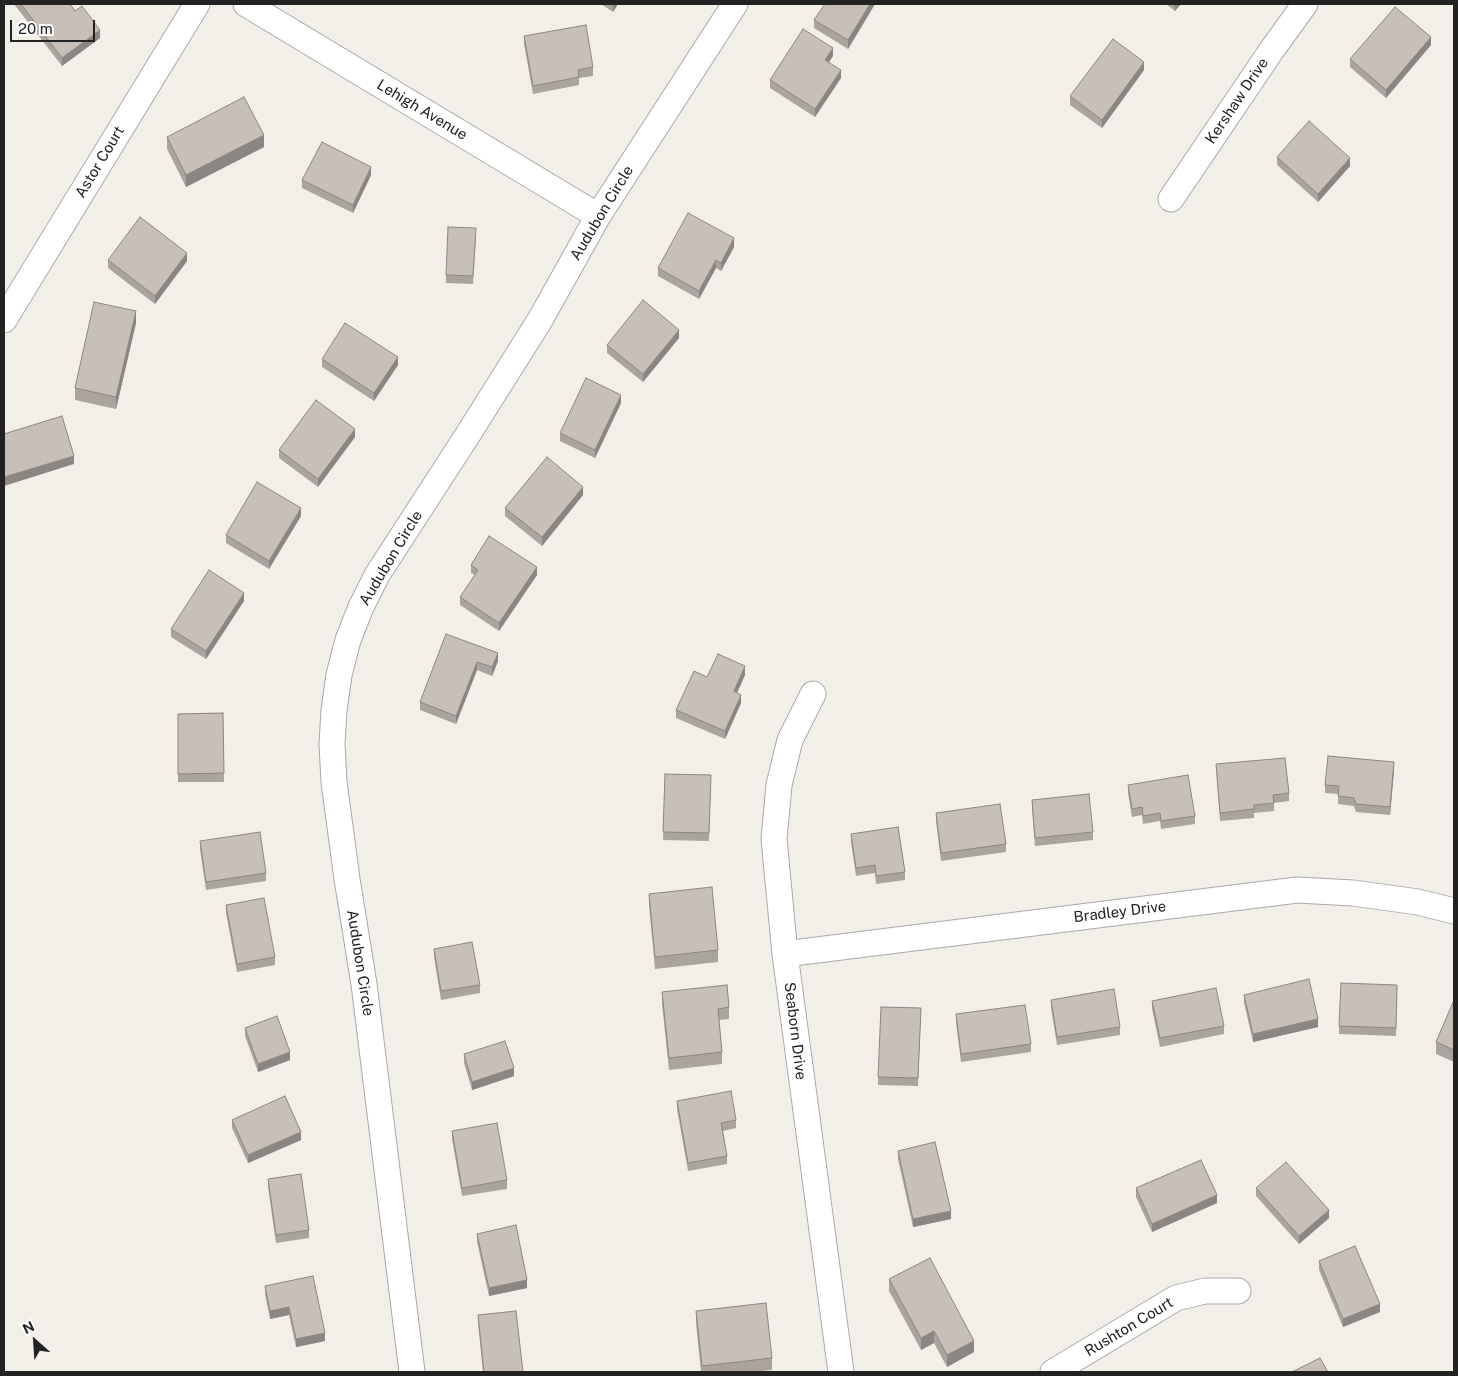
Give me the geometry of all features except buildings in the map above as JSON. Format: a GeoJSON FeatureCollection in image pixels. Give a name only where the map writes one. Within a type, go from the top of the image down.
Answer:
{"type":"FeatureCollection","features":[{"type":"Feature","properties":{"kind":"street","name":"Astor Court"},"geometry":{"type":"LineString","coordinates":[[4,320],[197,4]]}},
{"type":"Feature","properties":{"kind":"street","name":"Lehigh Avenue"},"geometry":{"type":"LineString","coordinates":[[246,4],[598,216]]}},
{"type":"Feature","properties":{"kind":"street","name":"Audubon Circle"},"geometry":{"type":"LineString","coordinates":[[412,1372],[364,984],[334,782],[332,744],[339,674],[348,640],[377,575],[534,328],[598,216],[735,4]]}},
{"type":"Feature","properties":{"kind":"street","name":"Kershaw Drive"},"geometry":{"type":"LineString","coordinates":[[1171,199],[1305,4]]}},
{"type":"Feature","properties":{"kind":"street","name":"Seaborn Drive"},"geometry":{"type":"LineString","coordinates":[[812,694],[790,740],[779,785],[774,839],[785,954],[841,1372]]}},
{"type":"Feature","properties":{"kind":"street","name":"Bradley Drive"},"geometry":{"type":"LineString","coordinates":[[785,954],[1297,890],[1353,893],[1418,902],[1454,910]]}},
{"type":"Feature","properties":{"kind":"street","name":"Rushton Court"},"geometry":{"type":"LineString","coordinates":[[1053,1372],[1176,1298],[1205,1291],[1238,1291]]}}]}
